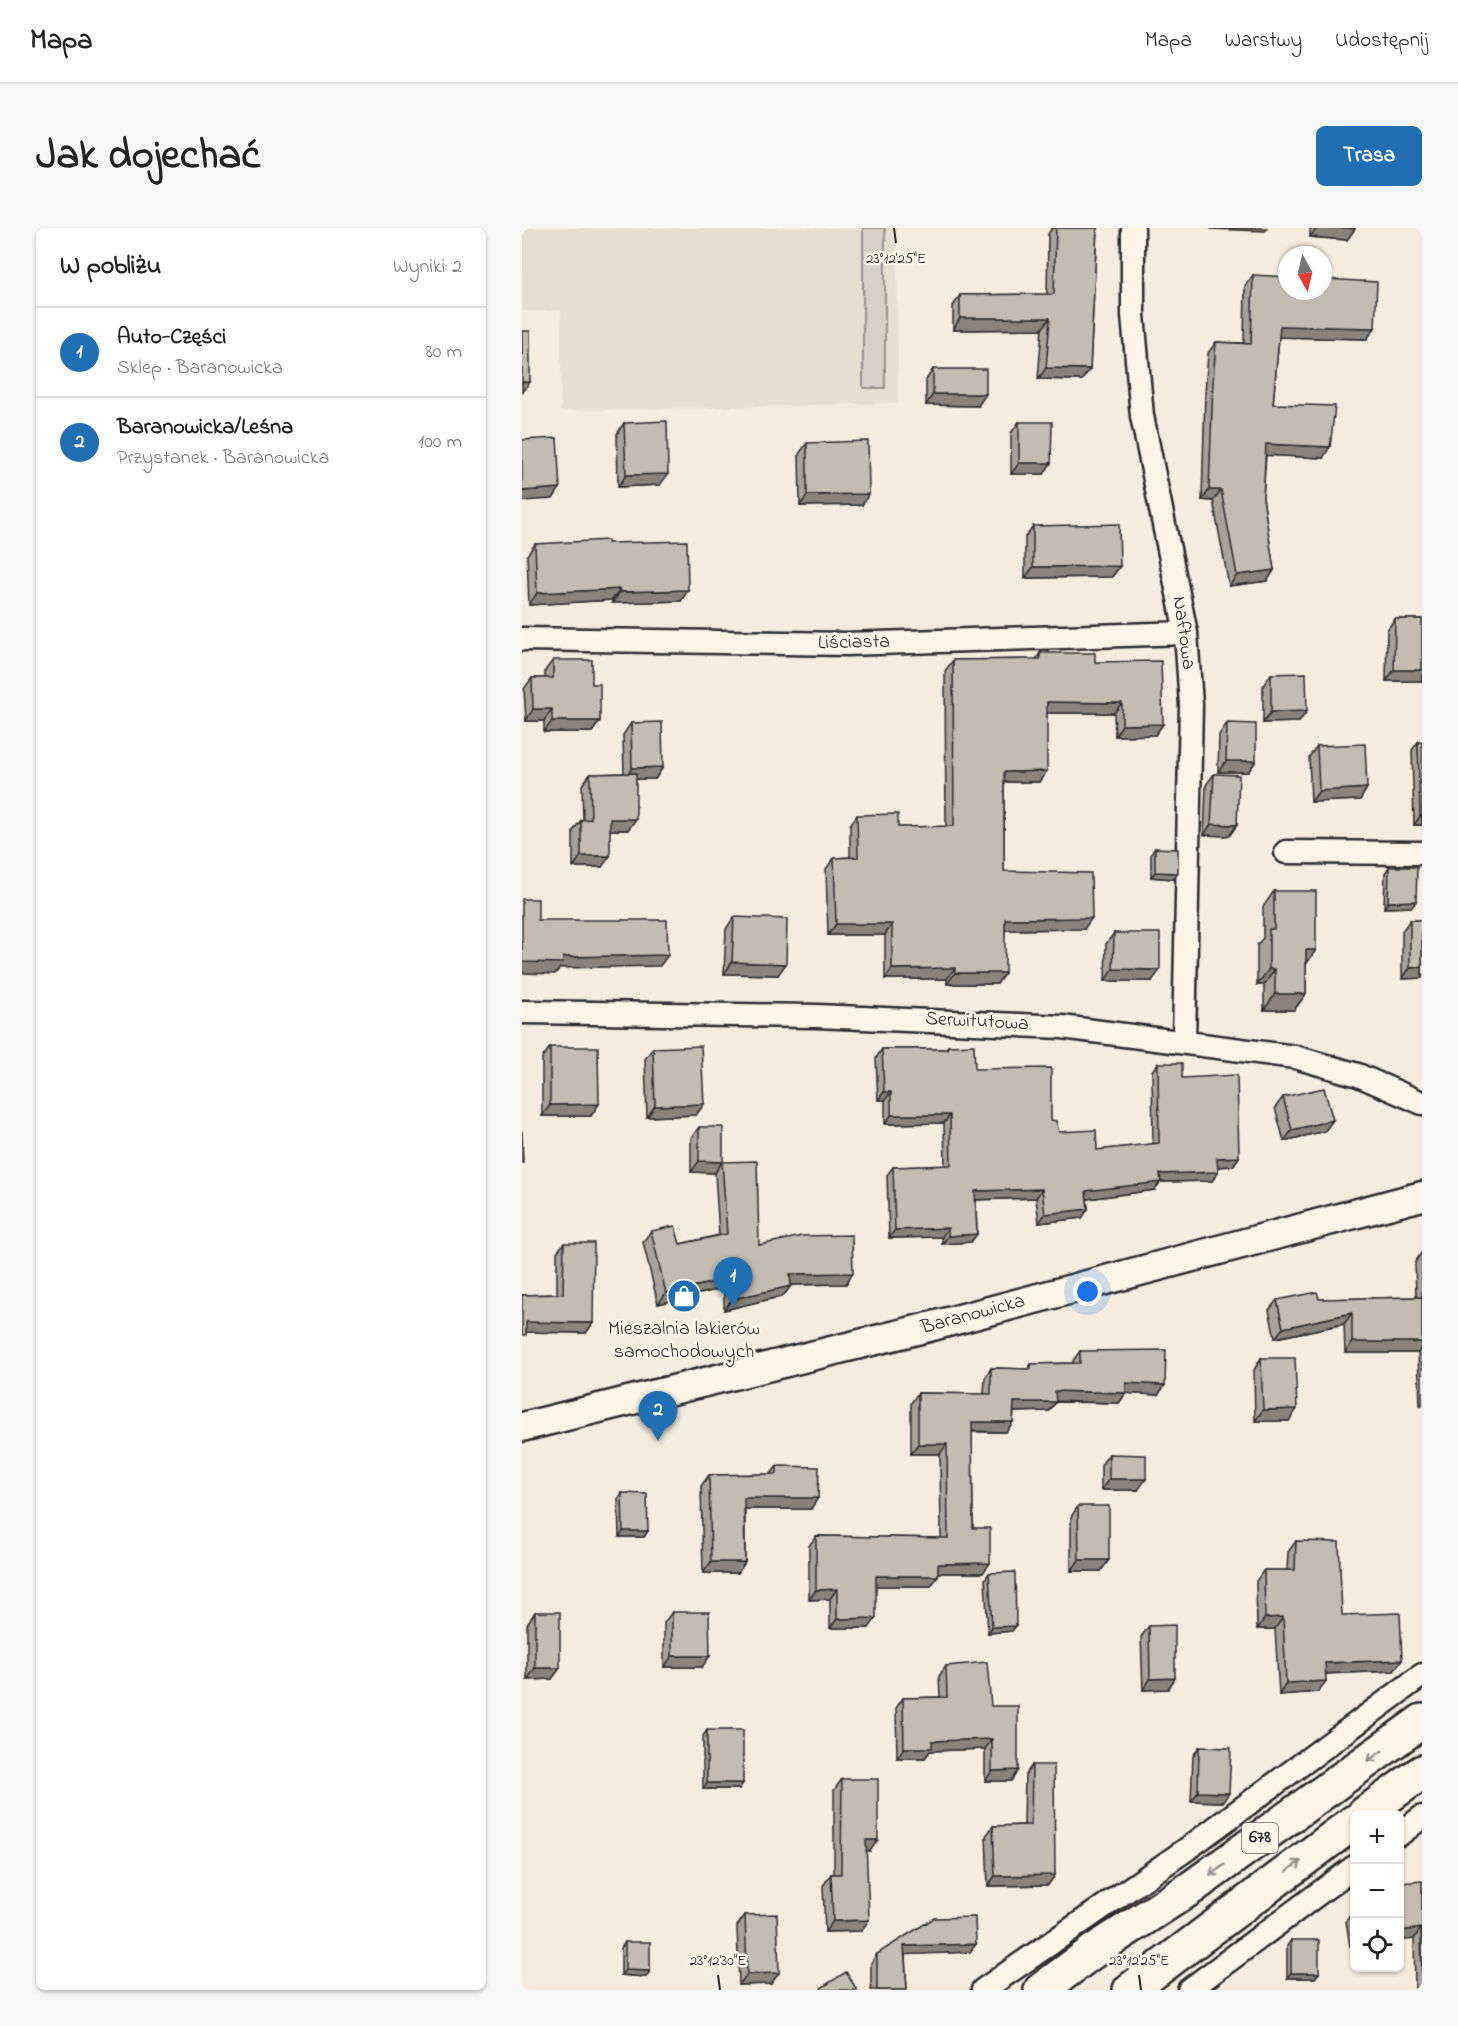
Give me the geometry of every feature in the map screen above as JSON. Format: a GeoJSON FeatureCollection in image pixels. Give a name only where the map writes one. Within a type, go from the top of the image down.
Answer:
{"type":"FeatureCollection","features":[{"type":"Feature","properties":{"kind":"highway","name":"678"},"geometry":{"type":"LineString","coordinates":[[1041,1990],[1095,1950],[1191,1888],[1422,1721]]}},
{"type":"Feature","properties":{"kind":"highway"},"geometry":{"type":"LineString","coordinates":[[1371,1810],[1422,1772]]}},
{"type":"Feature","properties":{"kind":"highway","name":"678"},"geometry":{"type":"LineString","coordinates":[[1130,1990],[1350,1825]]}},
{"type":"Feature","properties":{"kind":"street","name":"Naftowa"},"geometry":{"type":"LineString","coordinates":[[1133,228],[1133,315],[1142,416],[1186,633],[1191,705],[1184,1042]]}},
{"type":"Feature","properties":{"kind":"street","name":"Liściasta"},"geometry":{"type":"LineString","coordinates":[[522,639],[846,644],[1186,633]]}},
{"type":"Feature","properties":{"kind":"street"},"geometry":{"type":"LineString","coordinates":[[1286,852],[1422,853]]}},
{"type":"Feature","properties":{"kind":"street","name":"Serwitutowa"},"geometry":{"type":"LineString","coordinates":[[522,1012],[922,1019],[1062,1027],[1295,1058],[1358,1075],[1422,1103]]}},
{"type":"Feature","properties":{"kind":"street","name":"Baranowicka"},"geometry":{"type":"LineString","coordinates":[[522,1427],[928,1327],[1422,1196]]}},
{"type":"Feature","properties":{"kind":"street"},"geometry":{"type":"LineString","coordinates":[[984,1990],[1187,1849],[1422,1675]]}},
{"type":"Feature","properties":{"kind":"street"},"geometry":{"type":"LineString","coordinates":[[1404,1831],[1422,1817]]}},
{"type":"Feature","properties":{"kind":"street"},"geometry":{"type":"LineString","coordinates":[[1189,1990],[1350,1870]]}},
{"type":"Feature","properties":{"kind":"shaded area"},"geometry":{"type":"Polygon","coordinates":[[[522,228],[897,228],[898,403],[561,411],[561,311],[522,311],[522,228]]]}},
{"type":"Feature","properties":{"kind":"shaded area"},"geometry":{"type":"Polygon","coordinates":[[[863,228],[885,228],[885,388],[863,388],[863,228]]]}},
{"type":"Feature","properties":{"kind":"building"},"geometry":{"type":"Polygon","coordinates":[[[1056,228],[1097,228],[1090,369],[1046,368],[1050,318],[960,318],[960,295],[1054,294],[1056,228]]]}},
{"type":"Feature","properties":{"kind":"building"},"geometry":{"type":"Polygon","coordinates":[[[1253,275],[1278,276],[1278,300],[1332,300],[1332,280],[1377,282],[1375,328],[1280,326],[1273,404],[1335,406],[1330,447],[1266,444],[1263,498],[1274,570],[1237,575],[1221,490],[1209,490],[1213,382],[1216,342],[1251,344],[1253,275]]]}},
{"type":"Feature","properties":{"kind":"building"},"geometry":{"type":"Polygon","coordinates":[[[522,331],[530,331],[530,382],[522,382],[522,331]]]}},
{"type":"Feature","properties":{"kind":"building"},"geometry":{"type":"Polygon","coordinates":[[[933,369],[986,369],[986,394],[933,394],[933,369]]]}},
{"type":"Feature","properties":{"kind":"building"},"geometry":{"type":"Polygon","coordinates":[[[667,421],[668,474],[626,475],[624,423],[667,421]]]}},
{"type":"Feature","properties":{"kind":"building"},"geometry":{"type":"Polygon","coordinates":[[[1019,422],[1052,422],[1051,463],[1019,463],[1019,422]]]}},
{"type":"Feature","properties":{"kind":"building"},"geometry":{"type":"Polygon","coordinates":[[[557,438],[560,488],[522,491],[522,440],[557,438]]]}},
{"type":"Feature","properties":{"kind":"building"},"geometry":{"type":"Polygon","coordinates":[[[868,441],[869,494],[807,495],[807,443],[868,441]]]}},
{"type":"Feature","properties":{"kind":"building"},"geometry":{"type":"Polygon","coordinates":[[[1119,524],[1120,566],[1033,567],[1033,526],[1119,524]]]}},
{"type":"Feature","properties":{"kind":"building"},"geometry":{"type":"Polygon","coordinates":[[[608,540],[608,543],[687,541],[688,590],[620,592],[620,589],[537,593],[535,544],[608,540]]]}},
{"type":"Feature","properties":{"kind":"building"},"geometry":{"type":"Polygon","coordinates":[[[1395,619],[1422,619],[1422,670],[1394,670],[1395,619]]]}},
{"type":"Feature","properties":{"kind":"building"},"geometry":{"type":"Polygon","coordinates":[[[1040,653],[1095,653],[1095,662],[1161,661],[1163,724],[1122,725],[1122,703],[1047,702],[1047,771],[1004,772],[1004,871],[1091,873],[1092,918],[1005,919],[1005,973],[955,973],[955,968],[892,969],[892,924],[836,924],[834,858],[858,857],[857,815],[898,814],[898,827],[954,826],[953,660],[1040,659],[1040,653]]]}},
{"type":"Feature","properties":{"kind":"building"},"geometry":{"type":"Polygon","coordinates":[[[553,660],[592,660],[592,684],[600,684],[600,721],[552,721],[552,709],[533,709],[532,678],[553,678],[553,660]]]}},
{"type":"Feature","properties":{"kind":"building"},"geometry":{"type":"Polygon","coordinates":[[[1306,673],[1307,711],[1271,712],[1271,674],[1306,673]]]}},
{"type":"Feature","properties":{"kind":"building"},"geometry":{"type":"Polygon","coordinates":[[[662,722],[663,767],[632,768],[631,723],[662,722]]]}},
{"type":"Feature","properties":{"kind":"building"},"geometry":{"type":"Polygon","coordinates":[[[1227,723],[1256,724],[1256,761],[1226,761],[1227,723]]]}},
{"type":"Feature","properties":{"kind":"building"},"geometry":{"type":"Polygon","coordinates":[[[1418,742],[1422,742],[1422,816],[1420,816],[1418,742]]]}},
{"type":"Feature","properties":{"kind":"building"},"geometry":{"type":"Polygon","coordinates":[[[1365,744],[1367,788],[1319,791],[1317,746],[1365,744]]]}},
{"type":"Feature","properties":{"kind":"building"},"geometry":{"type":"Polygon","coordinates":[[[636,773],[636,819],[610,819],[610,856],[581,856],[581,820],[591,819],[590,774],[636,773]]]}},
{"type":"Feature","properties":{"kind":"building"},"geometry":{"type":"Polygon","coordinates":[[[1214,774],[1239,775],[1237,825],[1211,824],[1214,774]]]}},
{"type":"Feature","properties":{"kind":"building"},"geometry":{"type":"Polygon","coordinates":[[[1155,848],[1178,849],[1178,873],[1155,872],[1155,848]]]}},
{"type":"Feature","properties":{"kind":"building"},"geometry":{"type":"Polygon","coordinates":[[[1389,867],[1417,867],[1416,901],[1388,902],[1389,867]]]}},
{"type":"Feature","properties":{"kind":"building"},"geometry":{"type":"Polygon","coordinates":[[[1274,891],[1316,891],[1316,950],[1306,950],[1306,994],[1275,994],[1275,969],[1269,969],[1269,929],[1274,929],[1274,891]]]}},
{"type":"Feature","properties":{"kind":"building"},"geometry":{"type":"Polygon","coordinates":[[[522,899],[538,899],[538,920],[667,920],[668,955],[563,957],[563,963],[522,962],[522,899]]]}},
{"type":"Feature","properties":{"kind":"building"},"geometry":{"type":"Polygon","coordinates":[[[734,917],[787,919],[786,964],[732,962],[734,917]]]}},
{"type":"Feature","properties":{"kind":"building"},"geometry":{"type":"Polygon","coordinates":[[[1410,920],[1422,920],[1422,967],[1410,968],[1410,920]]]}},
{"type":"Feature","properties":{"kind":"building"},"geometry":{"type":"Polygon","coordinates":[[[1114,933],[1160,933],[1160,970],[1113,969],[1114,933]]]}},
{"type":"Feature","properties":{"kind":"building"},"geometry":{"type":"Polygon","coordinates":[[[974,1045],[975,1069],[1051,1068],[1051,1120],[1056,1121],[1059,1132],[1096,1130],[1097,1150],[1159,1143],[1158,1063],[1182,1063],[1182,1078],[1237,1075],[1239,1157],[1217,1158],[1218,1172],[1160,1174],[1161,1182],[1086,1191],[1088,1209],[1045,1214],[1042,1189],[975,1191],[977,1234],[948,1236],[948,1228],[895,1230],[893,1167],[951,1165],[950,1115],[891,1115],[891,1092],[884,1092],[882,1049],[948,1049],[948,1046],[974,1045]]]}},
{"type":"Feature","properties":{"kind":"building"},"geometry":{"type":"Polygon","coordinates":[[[701,1046],[704,1104],[655,1106],[653,1048],[701,1046]]]}},
{"type":"Feature","properties":{"kind":"building"},"geometry":{"type":"Polygon","coordinates":[[[550,1047],[598,1047],[599,1104],[550,1105],[550,1047]]]}},
{"type":"Feature","properties":{"kind":"building"},"geometry":{"type":"Polygon","coordinates":[[[1324,1088],[1333,1120],[1292,1130],[1283,1097],[1324,1088]]]}},
{"type":"Feature","properties":{"kind":"building"},"geometry":{"type":"Polygon","coordinates":[[[699,1127],[723,1127],[723,1162],[757,1161],[759,1245],[802,1236],[852,1235],[853,1273],[790,1274],[791,1286],[732,1299],[732,1278],[666,1293],[651,1231],[675,1226],[680,1244],[727,1234],[722,1162],[699,1161],[699,1127]]]}},
{"type":"Feature","properties":{"kind":"building"},"geometry":{"type":"Polygon","coordinates":[[[564,1243],[594,1243],[593,1323],[526,1322],[526,1335],[522,1335],[522,1295],[563,1294],[564,1243]]]}},
{"type":"Feature","properties":{"kind":"building"},"geometry":{"type":"Polygon","coordinates":[[[1317,1292],[1319,1299],[1422,1297],[1422,1342],[1352,1342],[1352,1313],[1283,1328],[1277,1300],[1317,1292]]]}},
{"type":"Feature","properties":{"kind":"building"},"geometry":{"type":"Polygon","coordinates":[[[1166,1350],[1165,1385],[1126,1383],[1126,1393],[1055,1391],[1056,1402],[1014,1402],[1013,1422],[972,1422],[973,1528],[990,1528],[990,1563],[938,1564],[938,1576],[876,1576],[876,1618],[837,1619],[837,1589],[816,1590],[816,1536],[948,1538],[947,1444],[918,1444],[918,1393],[991,1394],[991,1368],[1031,1369],[1031,1364],[1080,1363],[1080,1351],[1166,1350]]]}},
{"type":"Feature","properties":{"kind":"building"},"geometry":{"type":"Polygon","coordinates":[[[1261,1358],[1295,1358],[1297,1409],[1263,1410],[1261,1358]]]}},
{"type":"Feature","properties":{"kind":"building"},"geometry":{"type":"Polygon","coordinates":[[[1109,1454],[1146,1455],[1146,1479],[1109,1479],[1109,1454]]]}},
{"type":"Feature","properties":{"kind":"building"},"geometry":{"type":"Polygon","coordinates":[[[777,1466],[819,1467],[818,1498],[744,1498],[745,1562],[711,1562],[709,1475],[777,1474],[777,1466]]]}},
{"type":"Feature","properties":{"kind":"building"},"geometry":{"type":"Polygon","coordinates":[[[622,1493],[647,1494],[648,1531],[623,1531],[622,1493]]]}},
{"type":"Feature","properties":{"kind":"building"},"geometry":{"type":"Polygon","coordinates":[[[1078,1506],[1109,1506],[1109,1560],[1079,1560],[1078,1506]]]}},
{"type":"Feature","properties":{"kind":"building"},"geometry":{"type":"Polygon","coordinates":[[[1296,1541],[1339,1542],[1342,1615],[1400,1613],[1402,1660],[1325,1663],[1326,1681],[1286,1683],[1283,1617],[1265,1618],[1264,1570],[1295,1570],[1296,1541]]]}},
{"type":"Feature","properties":{"kind":"building"},"geometry":{"type":"Polygon","coordinates":[[[1015,1572],[1016,1626],[992,1627],[989,1573],[1015,1572]]]}},
{"type":"Feature","properties":{"kind":"building"},"geometry":{"type":"Polygon","coordinates":[[[535,1612],[560,1612],[560,1668],[535,1668],[535,1612]]]}},
{"type":"Feature","properties":{"kind":"building"},"geometry":{"type":"Polygon","coordinates":[[[672,1612],[709,1612],[710,1656],[672,1656],[672,1612]]]}},
{"type":"Feature","properties":{"kind":"building"},"geometry":{"type":"Polygon","coordinates":[[[1175,1625],[1175,1678],[1150,1679],[1149,1626],[1175,1625]]]}},
{"type":"Feature","properties":{"kind":"building"},"geometry":{"type":"Polygon","coordinates":[[[987,1662],[991,1706],[1018,1706],[1018,1770],[992,1771],[992,1739],[932,1741],[932,1748],[904,1748],[903,1698],[947,1697],[946,1666],[987,1662]]]}},
{"type":"Feature","properties":{"kind":"building"},"geometry":{"type":"Polygon","coordinates":[[[707,1730],[743,1730],[743,1783],[707,1783],[707,1730]]]}},
{"type":"Feature","properties":{"kind":"building"},"geometry":{"type":"Polygon","coordinates":[[[1199,1747],[1231,1748],[1229,1793],[1198,1792],[1199,1747]]]}},
{"type":"Feature","properties":{"kind":"building"},"geometry":{"type":"Polygon","coordinates":[[[1032,1765],[1054,1765],[1055,1875],[995,1876],[993,1826],[1031,1825],[1032,1765]]]}},
{"type":"Feature","properties":{"kind":"building"},"geometry":{"type":"Polygon","coordinates":[[[842,1779],[878,1779],[878,1840],[866,1840],[869,1920],[833,1921],[831,1874],[841,1874],[842,1779]]]}},
{"type":"Feature","properties":{"kind":"building"},"geometry":{"type":"Polygon","coordinates":[[[1422,1881],[1422,1976],[1421,1928],[1404,1930],[1404,1883],[1422,1881]]]}},
{"type":"Feature","properties":{"kind":"building"},"geometry":{"type":"Polygon","coordinates":[[[777,1914],[779,1973],[747,1974],[745,1915],[777,1914]]]}},
{"type":"Feature","properties":{"kind":"building"},"geometry":{"type":"Polygon","coordinates":[[[975,1917],[976,1944],[904,1946],[907,1990],[877,1990],[877,1954],[934,1918],[975,1917]]]}},
{"type":"Feature","properties":{"kind":"building"},"geometry":{"type":"Polygon","coordinates":[[[1291,1940],[1319,1940],[1319,1973],[1291,1973],[1291,1940]]]}},
{"type":"Feature","properties":{"kind":"building"},"geometry":{"type":"Polygon","coordinates":[[[625,1942],[650,1942],[650,1971],[625,1970],[625,1942]]]}},
{"type":"Feature","properties":{"kind":"building"},"geometry":{"type":"Polygon","coordinates":[[[846,1972],[857,1990],[822,1990],[821,1988],[846,1972]]]}},
{"type":"Feature","properties":{"kind":"place","name":"Mieszalnia lakierów samochodowych"},"geometry":{"type":"Point","coordinates":[684,1296]}},
{"type":"Feature","properties":{"kind":"place","name":"Auto-Części"},"geometry":{"type":"Point","coordinates":[733,1307]}},
{"type":"Feature","properties":{"kind":"place","name":"Baranowicka/Leśna"},"geometry":{"type":"Point","coordinates":[658,1441]}}]}
